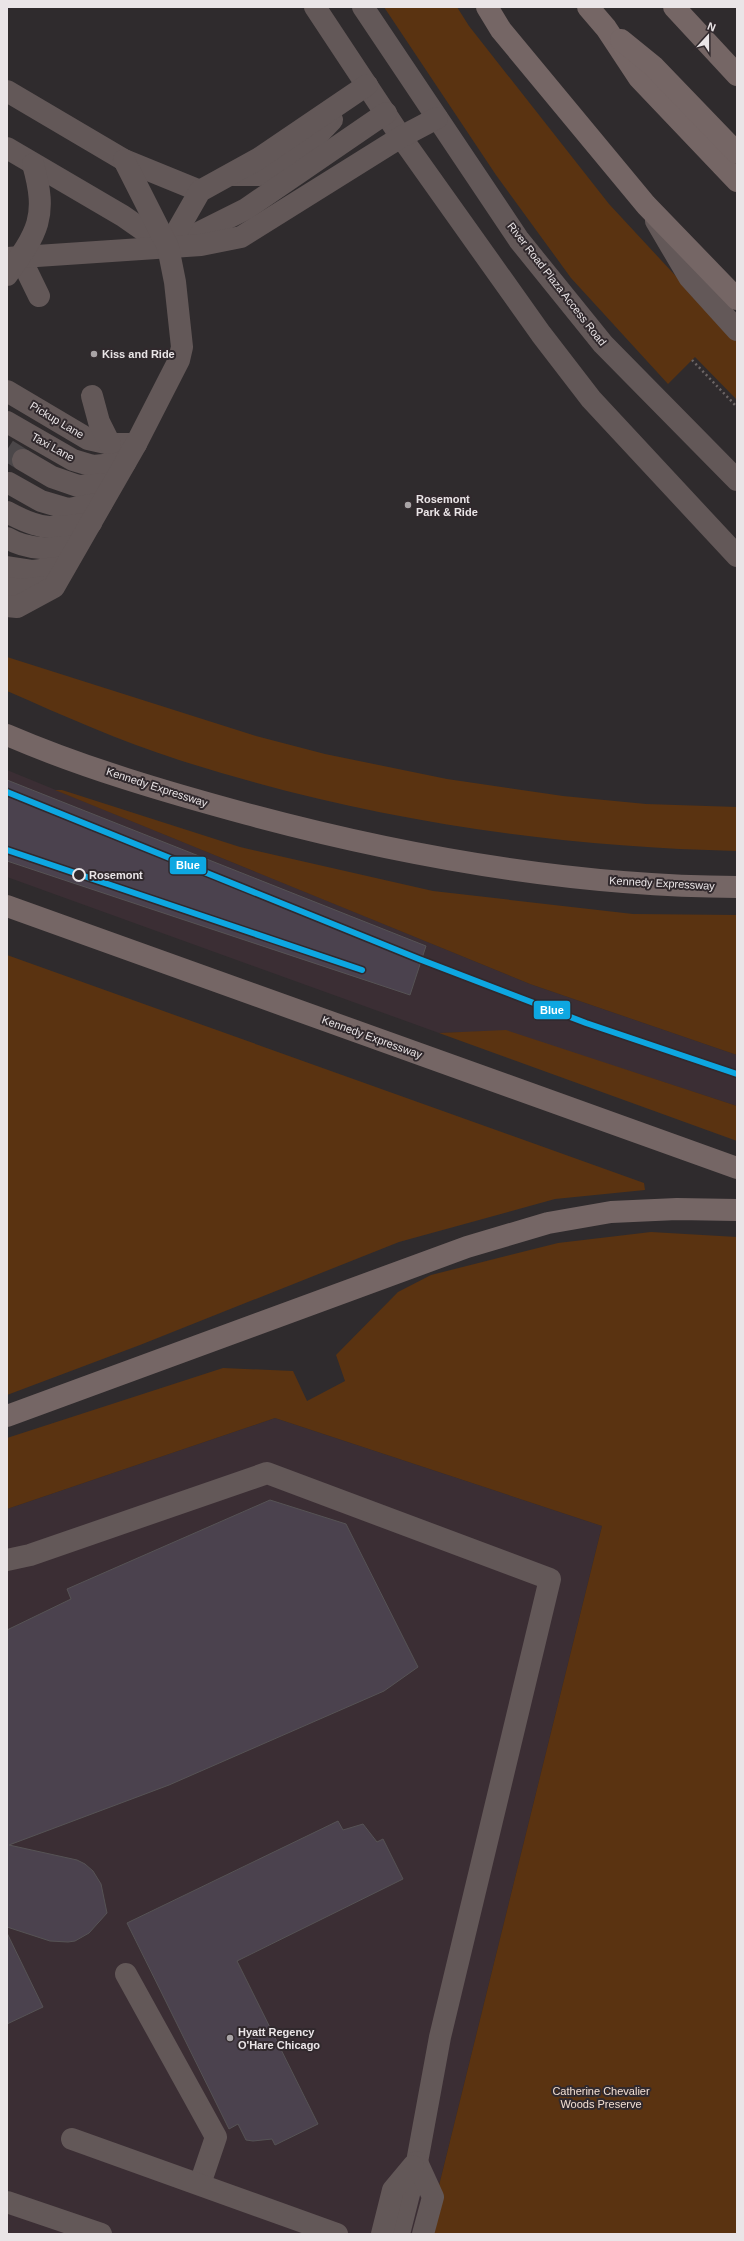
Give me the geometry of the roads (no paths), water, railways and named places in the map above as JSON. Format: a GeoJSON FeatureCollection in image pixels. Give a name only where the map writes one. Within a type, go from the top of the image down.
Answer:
{"type":"FeatureCollection","features":[{"type":"Feature","properties":{"kind":"highway"},"geometry":{"type":"LineString","coordinates":[[487,7],[501,30],[646,205],[737,299]]}},
{"type":"Feature","properties":{"kind":"highway"},"geometry":{"type":"LineString","coordinates":[[588,7],[606,28],[639,78],[737,181]]}},
{"type":"Feature","properties":{"kind":"highway"},"geometry":{"type":"LineString","coordinates":[[674,7],[737,75]]}},
{"type":"Feature","properties":{"kind":"highway"},"geometry":{"type":"LineString","coordinates":[[606,28],[654,66],[737,153]]}},
{"type":"Feature","properties":{"kind":"highway","name":"Kennedy Expressway"},"geometry":{"type":"LineString","coordinates":[[7,735],[169,793],[320,834],[454,862],[568,877],[687,887],[737,887]]}},
{"type":"Feature","properties":{"kind":"highway","name":"Kennedy Expressway"},"geometry":{"type":"LineString","coordinates":[[7,906],[737,1168]]}},
{"type":"Feature","properties":{"kind":"highway"},"geometry":{"type":"LineString","coordinates":[[7,1416],[467,1247],[548,1223],[611,1212],[677,1209],[737,1210]]}},
{"type":"Feature","properties":{"kind":"street"},"geometry":{"type":"LineString","coordinates":[[315,7],[386,114],[541,334],[591,399],[737,556]]}},
{"type":"Feature","properties":{"kind":"street","name":"River Road Plaza Access Road"},"geometry":{"type":"LineString","coordinates":[[363,7],[519,240],[603,344],[737,480]]}},
{"type":"Feature","properties":{"kind":"street"},"geometry":{"type":"LineString","coordinates":[[168,248],[200,191],[230,174],[244,149],[295,116],[367,85]]}},
{"type":"Feature","properties":{"kind":"street"},"geometry":{"type":"LineString","coordinates":[[230,174],[260,175],[266,172],[311,142],[367,85]]}},
{"type":"Feature","properties":{"kind":"street"},"geometry":{"type":"LineString","coordinates":[[7,91],[124,160],[200,191]]}},
{"type":"Feature","properties":{"kind":"street"},"geometry":{"type":"LineString","coordinates":[[168,248],[246,209],[386,114]]}},
{"type":"Feature","properties":{"kind":"street"},"geometry":{"type":"LineString","coordinates":[[13,258],[201,245],[241,237],[402,137],[437,118]]}},
{"type":"Feature","properties":{"kind":"street"},"geometry":{"type":"LineString","coordinates":[[7,148],[123,216],[168,248]]}},
{"type":"Feature","properties":{"kind":"street"},"geometry":{"type":"LineString","coordinates":[[7,606],[17,607],[54,587],[136,444],[173,375],[179,360],[182,347],[175,282],[168,248],[124,160]]}},
{"type":"Feature","properties":{"kind":"street"},"geometry":{"type":"LineString","coordinates":[[7,276],[13,258],[32,238],[40,216],[40,188],[33,164]]}},
{"type":"Feature","properties":{"kind":"street"},"geometry":{"type":"LineString","coordinates":[[646,205],[690,277],[737,330]]}},
{"type":"Feature","properties":{"kind":"street"},"geometry":{"type":"LineString","coordinates":[[13,258],[39,296]]}},
{"type":"Feature","properties":{"kind":"street","name":"Pickup Lane"},"geometry":{"type":"LineString","coordinates":[[7,390],[88,439],[110,444],[136,444]]}},
{"type":"Feature","properties":{"kind":"street"},"geometry":{"type":"LineString","coordinates":[[92,396],[99,422],[110,444]]}},
{"type":"Feature","properties":{"kind":"street","name":"Taxi Lane"},"geometry":{"type":"LineString","coordinates":[[7,422],[73,460],[93,466],[125,463]]}},
{"type":"Feature","properties":{"kind":"street"},"geometry":{"type":"LineString","coordinates":[[23,460],[52,477],[78,486],[112,484]]}},
{"type":"Feature","properties":{"kind":"street"},"geometry":{"type":"LineString","coordinates":[[9,483],[41,501],[68,509],[102,503]]}},
{"type":"Feature","properties":{"kind":"street"},"geometry":{"type":"LineString","coordinates":[[7,512],[29,524],[57,529],[90,523]]}},
{"type":"Feature","properties":{"kind":"street"},"geometry":{"type":"LineString","coordinates":[[7,538],[17,544],[46,549],[77,546]]}},
{"type":"Feature","properties":{"kind":"street"},"geometry":{"type":"LineString","coordinates":[[7,566],[33,571],[65,567]]}},
{"type":"Feature","properties":{"kind":"street"},"geometry":{"type":"LineString","coordinates":[[7,588],[21,590],[54,587]]}},
{"type":"Feature","properties":{"kind":"street"},"geometry":{"type":"LineString","coordinates":[[7,1560],[30,1555],[267,1473],[550,1578],[440,2037],[417,2162],[398,2234]]}},
{"type":"Feature","properties":{"kind":"street"},"geometry":{"type":"LineString","coordinates":[[126,1974],[216,2137],[200,2184]]}},
{"type":"Feature","properties":{"kind":"street"},"geometry":{"type":"LineString","coordinates":[[72,2139],[337,2234]]}},
{"type":"Feature","properties":{"kind":"street"},"geometry":{"type":"LineString","coordinates":[[382,2234],[393,2190],[417,2162]]}},
{"type":"Feature","properties":{"kind":"street"},"geometry":{"type":"LineString","coordinates":[[417,2162],[433,2197],[423,2234]]}},
{"type":"Feature","properties":{"kind":"street"},"geometry":{"type":"LineString","coordinates":[[7,2202],[101,2234]]}},
{"type":"Feature","properties":{"kind":"tunnel"},"geometry":{"type":"LineString","coordinates":[[7,450],[23,460]]}},
{"type":"Feature","properties":{"kind":"place","name":"Kiss and Ride"},"geometry":{"type":"Point","coordinates":[94,354]}},
{"type":"Feature","properties":{"kind":"place","name":"Rosemont Park & Ride"},"geometry":{"type":"Point","coordinates":[408,505]}},
{"type":"Feature","properties":{"kind":"place","name":"Rosemont"},"geometry":{"type":"Point","coordinates":[79,875]}},
{"type":"Feature","properties":{"kind":"place","name":"Hyatt Regency O'Hare Chicago"},"geometry":{"type":"Point","coordinates":[230,2038]}},
{"type":"Feature","properties":{"kind":"park label","name":"Catherine Chevalier Woods Preserve"},"geometry":{"type":"Point","coordinates":[601,2097]}}]}
